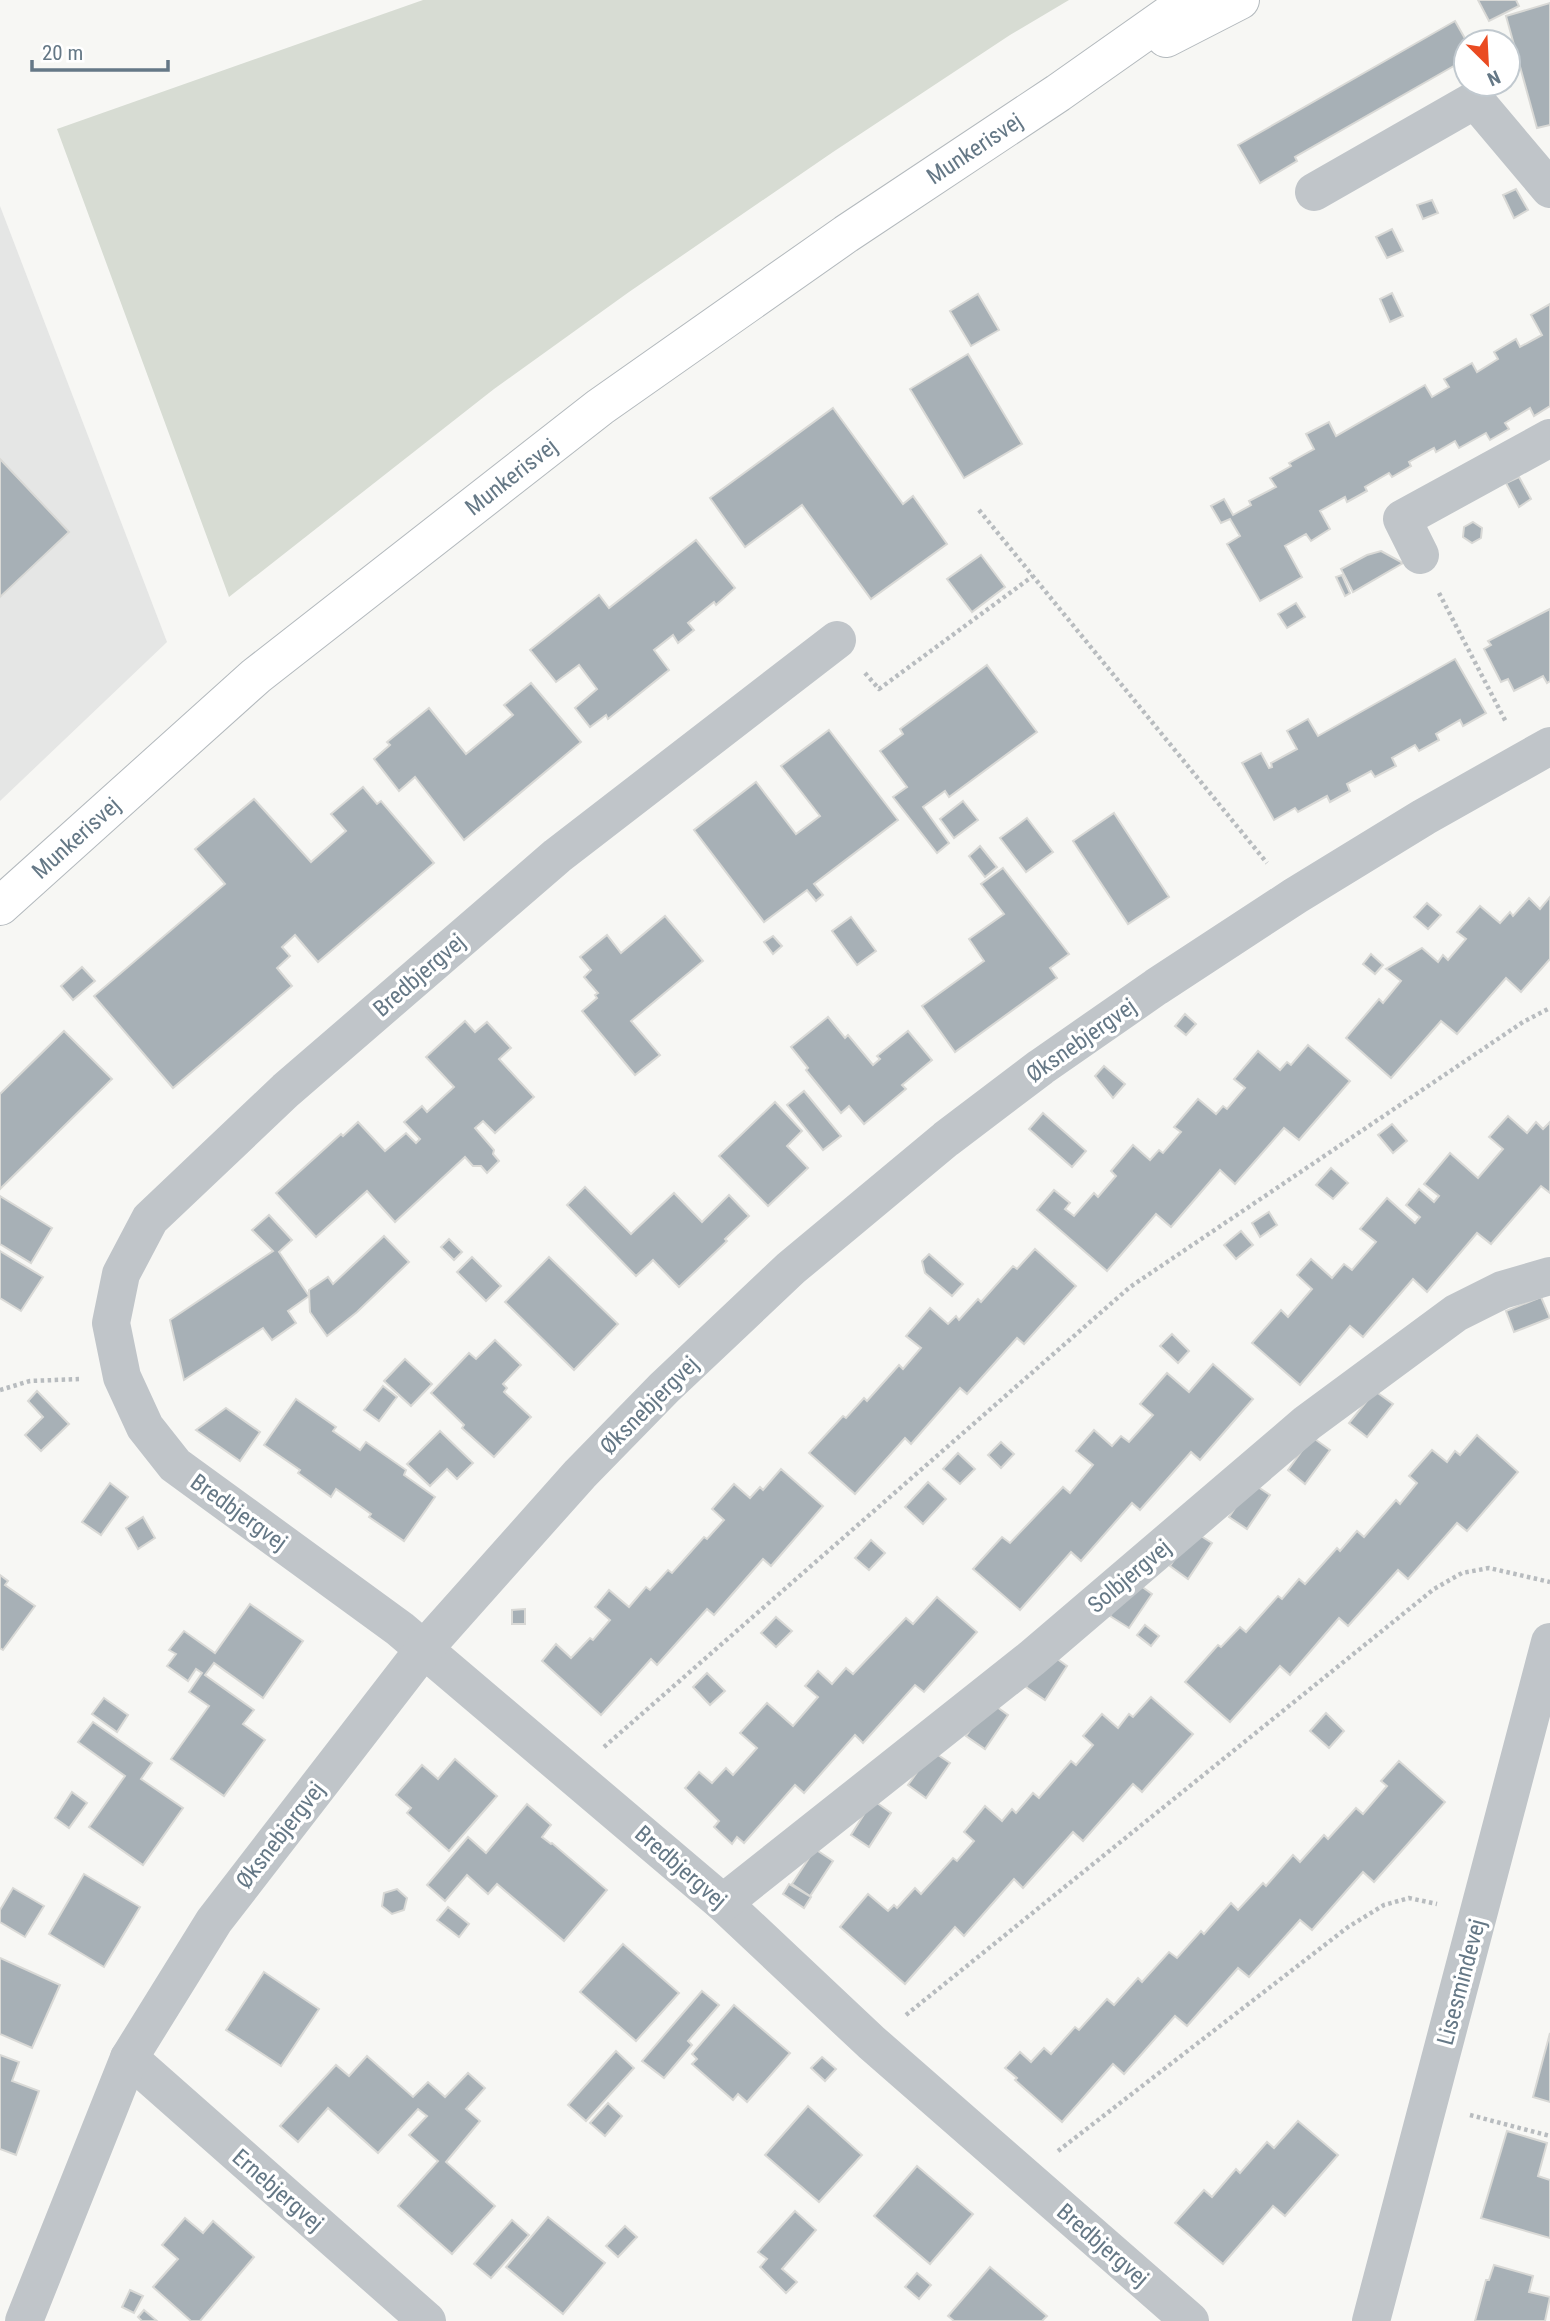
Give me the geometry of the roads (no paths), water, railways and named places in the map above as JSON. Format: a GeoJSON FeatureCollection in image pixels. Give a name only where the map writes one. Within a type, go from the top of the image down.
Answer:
{"type":"FeatureCollection","features":[{"type":"Feature","properties":{"kind":"main road","name":"Munkerisvej"},"geometry":{"type":"LineString","coordinates":[[0,906],[256,676],[600,407],[846,234],[1058,93],[1190,0]]}},
{"type":"Feature","properties":{"kind":"main road","name":"Munkerisvej"},"geometry":{"type":"LineString","coordinates":[[1058,93],[1240,0]]}},
{"type":"Feature","properties":{"kind":"street"},"geometry":{"type":"LineString","coordinates":[[1314,192],[1475,100],[1550,189]]}},
{"type":"Feature","properties":{"kind":"street"},"geometry":{"type":"LineString","coordinates":[[1420,555],[1402,519],[1550,438]]}},
{"type":"Feature","properties":{"kind":"street","name":"Bredbjergvej"},"geometry":{"type":"LineString","coordinates":[[837,640],[557,856],[286,1090],[150,1219],[121,1274],[111,1323],[122,1377],[145,1427],[175,1465],[424,1649],[723,1903],[872,2042],[1190,2321]]}},
{"type":"Feature","properties":{"kind":"street","name":"Øksnebjergvej"},"geometry":{"type":"LineString","coordinates":[[23,2321],[129,2058],[214,1921],[424,1649],[580,1474],[664,1388],[792,1268],[946,1139],[1030,1075],[1156,987],[1295,896],[1434,811],[1538,753]]}},
{"type":"Feature","properties":{"kind":"street","name":"Solbjergvej"},"geometry":{"type":"LineString","coordinates":[[723,1903],[1032,1658],[1307,1423],[1456,1313],[1502,1290],[1550,1276]]}},
{"type":"Feature","properties":{"kind":"street","name":"Lisesmindevej"},"geometry":{"type":"LineString","coordinates":[[1371,2321],[1550,1642]]}},
{"type":"Feature","properties":{"kind":"street","name":"Ernebjergvej"},"geometry":{"type":"LineString","coordinates":[[129,2058],[427,2321]]}}]}
